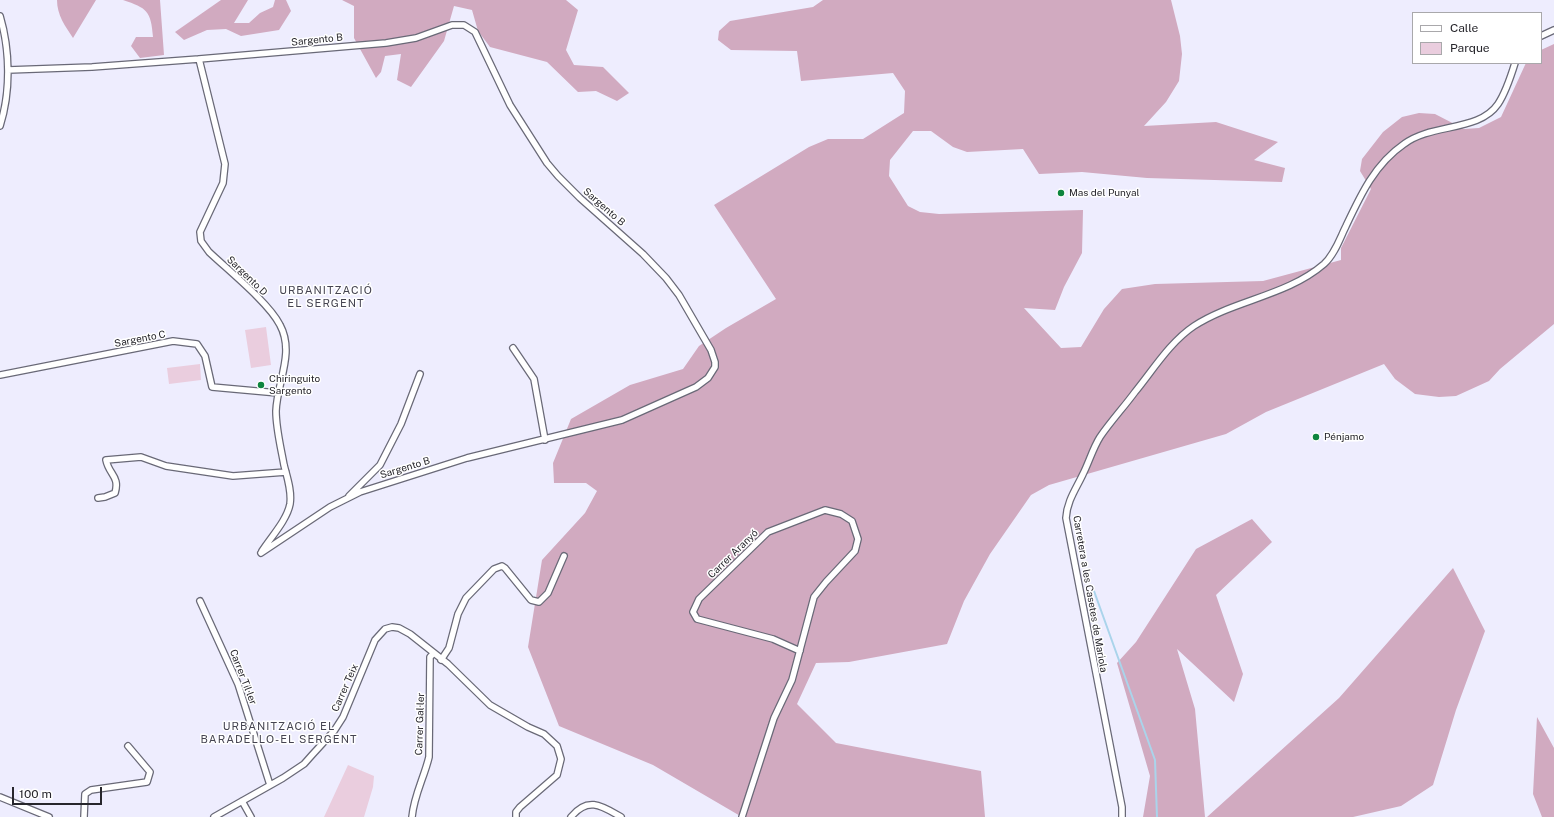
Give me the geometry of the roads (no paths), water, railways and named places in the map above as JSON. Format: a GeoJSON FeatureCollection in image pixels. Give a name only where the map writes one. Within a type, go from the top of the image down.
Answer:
{"type":"FeatureCollection","features":[{"type":"Feature","properties":{"kind":"street"},"geometry":{"type":"LineString","coordinates":[[0,16],[6,39],[8,70],[6,95],[0,126]]}},
{"type":"Feature","properties":{"kind":"street","name":"Sargento B"},"geometry":{"type":"LineString","coordinates":[[8,70],[92,67],[199,59],[405,40],[452,25],[464,25],[475,32],[510,105],[547,163],[580,198],[644,254],[666,278],[690,311],[711,350],[715,367],[708,378],[687,392],[614,423],[467,458],[360,492],[330,507],[261,553]]}},
{"type":"Feature","properties":{"kind":"street"},"geometry":{"type":"LineString","coordinates":[[1542,36],[1554,30]]}},
{"type":"Feature","properties":{"kind":"street","name":"Sargento D"},"geometry":{"type":"LineString","coordinates":[[199,59],[221,144],[225,171],[218,195],[200,232],[201,241],[209,252],[270,310],[280,325],[285,338],[286,351],[278,393],[277,427],[290,491],[289,506],[261,553]]}},
{"type":"Feature","properties":{"kind":"street","name":"Carretera a les Casetes de Mariola"},"geometry":{"type":"LineString","coordinates":[[1122,817],[1122,807],[1066,518],[1068,503],[1099,438],[1170,347],[1193,327],[1219,313],[1304,278],[1326,262],[1340,239],[1360,196],[1380,165],[1405,143],[1418,136],[1431,130],[1470,123],[1489,113],[1498,104],[1515,64]]}},
{"type":"Feature","properties":{"kind":"street","name":"Sargento C"},"geometry":{"type":"LineString","coordinates":[[0,375],[173,341],[197,344],[205,356],[212,387],[278,393]]}},
{"type":"Feature","properties":{"kind":"street"},"geometry":{"type":"LineString","coordinates":[[513,348],[534,379],[545,440]]}},
{"type":"Feature","properties":{"kind":"street"},"geometry":{"type":"LineString","coordinates":[[346,499],[380,465],[400,424],[420,374]]}},
{"type":"Feature","properties":{"kind":"street"},"geometry":{"type":"LineString","coordinates":[[98,498],[105,497],[114,492],[117,485],[116,479],[108,467],[106,460],[141,457],[166,466],[233,476],[286,472]]}},
{"type":"Feature","properties":{"kind":"street","name":"Carrer Aranyó"},"geometry":{"type":"LineString","coordinates":[[742,817],[774,718],[792,680],[800,651],[814,597],[826,582],[855,552],[858,539],[852,521],[841,514],[825,510],[768,532],[700,599],[693,612],[697,619],[773,639],[800,651]]}},
{"type":"Feature","properties":{"kind":"street"},"geometry":{"type":"LineString","coordinates":[[441,660],[449,648],[463,603],[468,594],[494,569],[502,566],[505,568],[531,600],[539,602],[548,593],[564,556]]}},
{"type":"Feature","properties":{"kind":"street","name":"Carrer Til·ler"},"geometry":{"type":"LineString","coordinates":[[200,601],[238,684],[270,785]]}},
{"type":"Feature","properties":{"kind":"street","name":"Carrer Teix"},"geometry":{"type":"LineString","coordinates":[[214,817],[304,764],[334,731],[343,717],[374,640],[385,629],[399,628],[410,634],[431,652]]}},
{"type":"Feature","properties":{"kind":"street"},"geometry":{"type":"LineString","coordinates":[[431,652],[490,705],[551,739],[560,753],[560,769],[557,775],[520,807],[516,812],[516,817]]}},
{"type":"Feature","properties":{"kind":"street","name":"Carrer Gal·ler"},"geometry":{"type":"LineString","coordinates":[[412,817],[415,797],[429,757],[431,652]]}},
{"type":"Feature","properties":{"kind":"street"},"geometry":{"type":"LineString","coordinates":[[84,817],[85,794],[91,790],[147,782],[150,772],[128,746]]}},
{"type":"Feature","properties":{"kind":"street"},"geometry":{"type":"LineString","coordinates":[[0,796],[49,817]]}},
{"type":"Feature","properties":{"kind":"street"},"geometry":{"type":"LineString","coordinates":[[242,801],[251,817]]}},
{"type":"Feature","properties":{"kind":"street"},"geometry":{"type":"LineString","coordinates":[[571,817],[578,810],[589,804],[602,807],[621,817]]}},
{"type":"Feature","properties":{"kind":"waterway"},"geometry":{"type":"LineString","coordinates":[[1094,591],[1155,760],[1157,817]]}},
{"type":"Feature","properties":{"kind":"place","name":"Mas del Punyal"},"geometry":{"type":"Point","coordinates":[1061,193]}},
{"type":"Feature","properties":{"kind":"place","name":"Chiringuito Sargento"},"geometry":{"type":"Point","coordinates":[261,385]}},
{"type":"Feature","properties":{"kind":"place","name":"Pénjamo"},"geometry":{"type":"Point","coordinates":[1316,437]}},
{"type":"Feature","properties":{"kind":"district","name":"URBANITZACIÓ EL SERGENT"},"geometry":{"type":"Point","coordinates":[326,297]}},
{"type":"Feature","properties":{"kind":"district","name":"URBANITZACIÓ EL BARADELLO-EL SERGENT"},"geometry":{"type":"Point","coordinates":[279,733]}}]}
